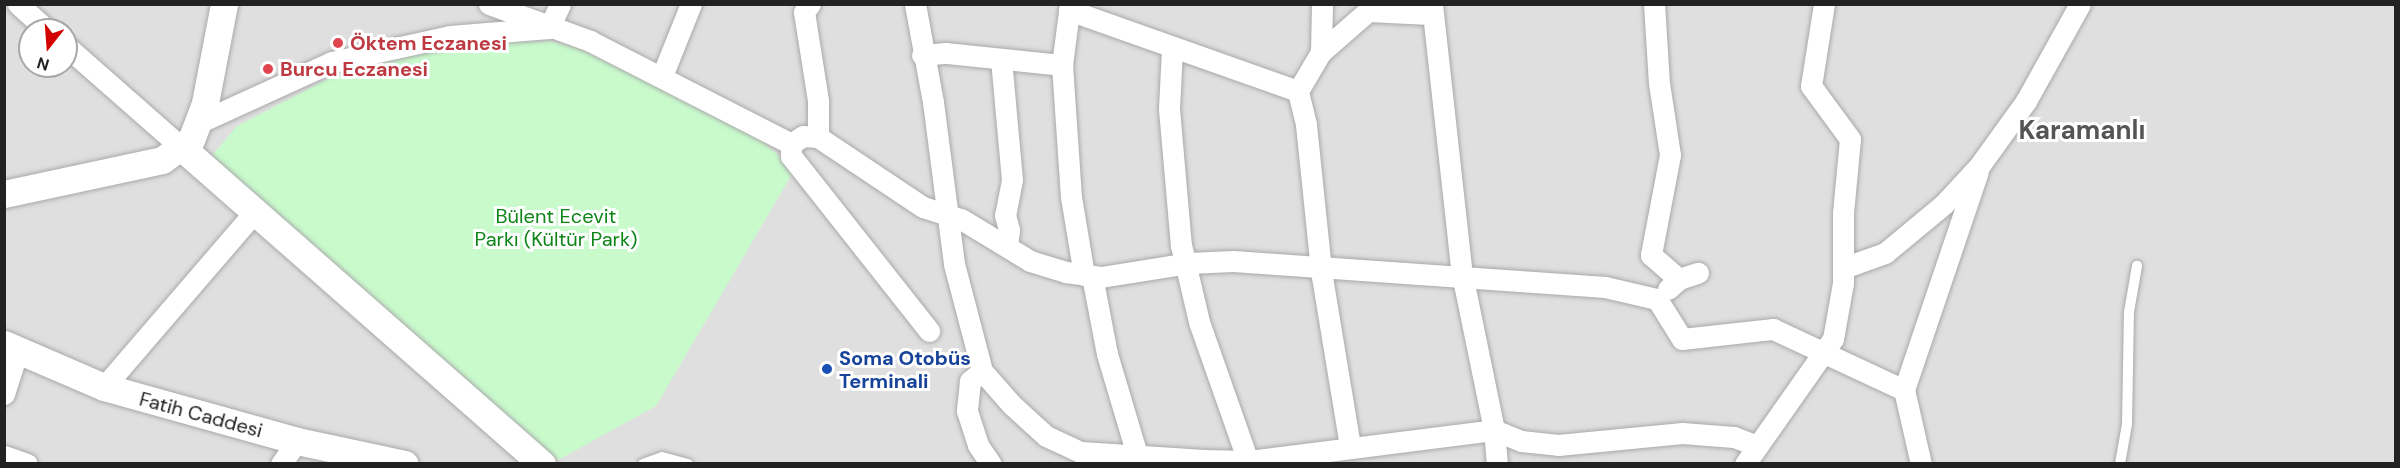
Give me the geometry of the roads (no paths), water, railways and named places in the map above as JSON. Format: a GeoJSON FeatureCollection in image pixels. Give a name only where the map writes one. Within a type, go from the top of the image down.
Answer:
{"type":"FeatureCollection","features":[{"type":"Feature","properties":{"kind":"street"},"geometry":{"type":"LineString","coordinates":[[18,4],[34,18]]}},
{"type":"Feature","properties":{"kind":"street"},"geometry":{"type":"LineString","coordinates":[[4,194],[162,160],[191,140],[198,123],[224,4]]}},
{"type":"Feature","properties":{"kind":"street"},"geometry":{"type":"LineString","coordinates":[[489,4],[549,28],[590,41],[791,144]]}},
{"type":"Feature","properties":{"kind":"street"},"geometry":{"type":"LineString","coordinates":[[549,28],[560,4]]}},
{"type":"Feature","properties":{"kind":"street"},"geometry":{"type":"LineString","coordinates":[[662,76],[691,4]]}},
{"type":"Feature","properties":{"kind":"street"},"geometry":{"type":"LineString","coordinates":[[810,4],[804,12],[818,100],[818,137]]}},
{"type":"Feature","properties":{"kind":"street"},"geometry":{"type":"LineString","coordinates":[[915,4],[954,264],[982,371],[1046,436],[1081,452],[1138,458],[1249,462],[1350,446],[1494,430],[1560,454],[1682,433],[1734,437],[1751,455],[1833,339],[1843,268],[1843,213],[1850,139],[1811,86],[1824,4]]}},
{"type":"Feature","properties":{"kind":"street"},"geometry":{"type":"LineString","coordinates":[[1321,52],[1322,4]]}},
{"type":"Feature","properties":{"kind":"street"},"geometry":{"type":"LineString","coordinates":[[1654,4],[1659,83],[1670,155],[1651,255],[1689,276],[1657,299]]}},
{"type":"Feature","properties":{"kind":"street"},"geometry":{"type":"LineString","coordinates":[[1843,268],[1885,253],[1944,204],[1980,165],[2026,101],[2080,4]]}},
{"type":"Feature","properties":{"kind":"street"},"geometry":{"type":"LineString","coordinates":[[1138,458],[1107,354],[1071,197],[1062,65],[1070,7],[1172,49],[1298,91]]}},
{"type":"Feature","properties":{"kind":"street"},"geometry":{"type":"LineString","coordinates":[[1350,446],[1321,270],[1306,124],[1298,91],[1321,52],[1368,11],[1431,10],[1462,274],[1494,430],[1497,464]]}},
{"type":"Feature","properties":{"kind":"street"},"geometry":{"type":"LineString","coordinates":[[198,123],[332,62],[450,36],[549,28]]}},
{"type":"Feature","properties":{"kind":"street"},"geometry":{"type":"LineString","coordinates":[[1172,49],[1169,109],[1181,245],[1188,263],[1199,322],[1249,462]]}},
{"type":"Feature","properties":{"kind":"street"},"geometry":{"type":"LineString","coordinates":[[922,55],[1062,65]]}},
{"type":"Feature","properties":{"kind":"street"},"geometry":{"type":"LineString","coordinates":[[78,57],[256,210],[542,464]]}},
{"type":"Feature","properties":{"kind":"street"},"geometry":{"type":"LineString","coordinates":[[1001,59],[1012,180],[1005,215],[1009,230],[1007,247]]}},
{"type":"Feature","properties":{"kind":"street"},"geometry":{"type":"LineString","coordinates":[[791,144],[803,136],[818,137],[923,207],[948,215],[1030,261],[1088,276],[1188,263],[1233,261],[1321,270],[1462,274],[1605,287],[1657,299],[1682,339],[1773,329],[1822,354],[1904,390]]}},
{"type":"Feature","properties":{"kind":"street"},"geometry":{"type":"LineString","coordinates":[[791,144],[791,156],[929,331]]}},
{"type":"Feature","properties":{"kind":"street"},"geometry":{"type":"LineString","coordinates":[[1921,464],[1904,390],[1980,165]]}},
{"type":"Feature","properties":{"kind":"street"},"geometry":{"type":"LineString","coordinates":[[104,387],[256,210]]}},
{"type":"Feature","properties":{"kind":"street"},"geometry":{"type":"LineString","coordinates":[[4,394],[11,347]]}},
{"type":"Feature","properties":{"kind":"street","name":"Fatih Caddesi"},"geometry":{"type":"LineString","coordinates":[[11,347],[104,387],[297,441],[395,462]]}},
{"type":"Feature","properties":{"kind":"street"},"geometry":{"type":"LineString","coordinates":[[982,371],[970,381],[967,411],[978,445],[991,464]]}},
{"type":"Feature","properties":{"kind":"street"},"geometry":{"type":"LineString","coordinates":[[281,464],[297,441]]}},
{"type":"Feature","properties":{"kind":"street"},"geometry":{"type":"LineString","coordinates":[[4,456],[27,464]]}},
{"type":"Feature","properties":{"kind":"lane"},"geometry":{"type":"LineString","coordinates":[[2120,464],[2127,424],[2129,312],[2137,266]]}},
{"type":"Feature","properties":{"kind":"lane"},"geometry":{"type":"LineString","coordinates":[[643,464],[662,457],[688,464]]}},
{"type":"Feature","properties":{"kind":"place","name":"Öktem Eczanesi"},"geometry":{"type":"Point","coordinates":[338,43]}},
{"type":"Feature","properties":{"kind":"place","name":"Burcu Eczanesi"},"geometry":{"type":"Point","coordinates":[268,69]}},
{"type":"Feature","properties":{"kind":"place","name":"Soma Otobüs Terminali"},"geometry":{"type":"Point","coordinates":[827,369]}},
{"type":"Feature","properties":{"kind":"district","name":"Karamanlı"},"geometry":{"type":"Point","coordinates":[2082,131]}},
{"type":"Feature","properties":{"kind":"park label","name":"Bülent Ecevit Parkı (Kültür Park)"},"geometry":{"type":"Point","coordinates":[556,228]}}]}
